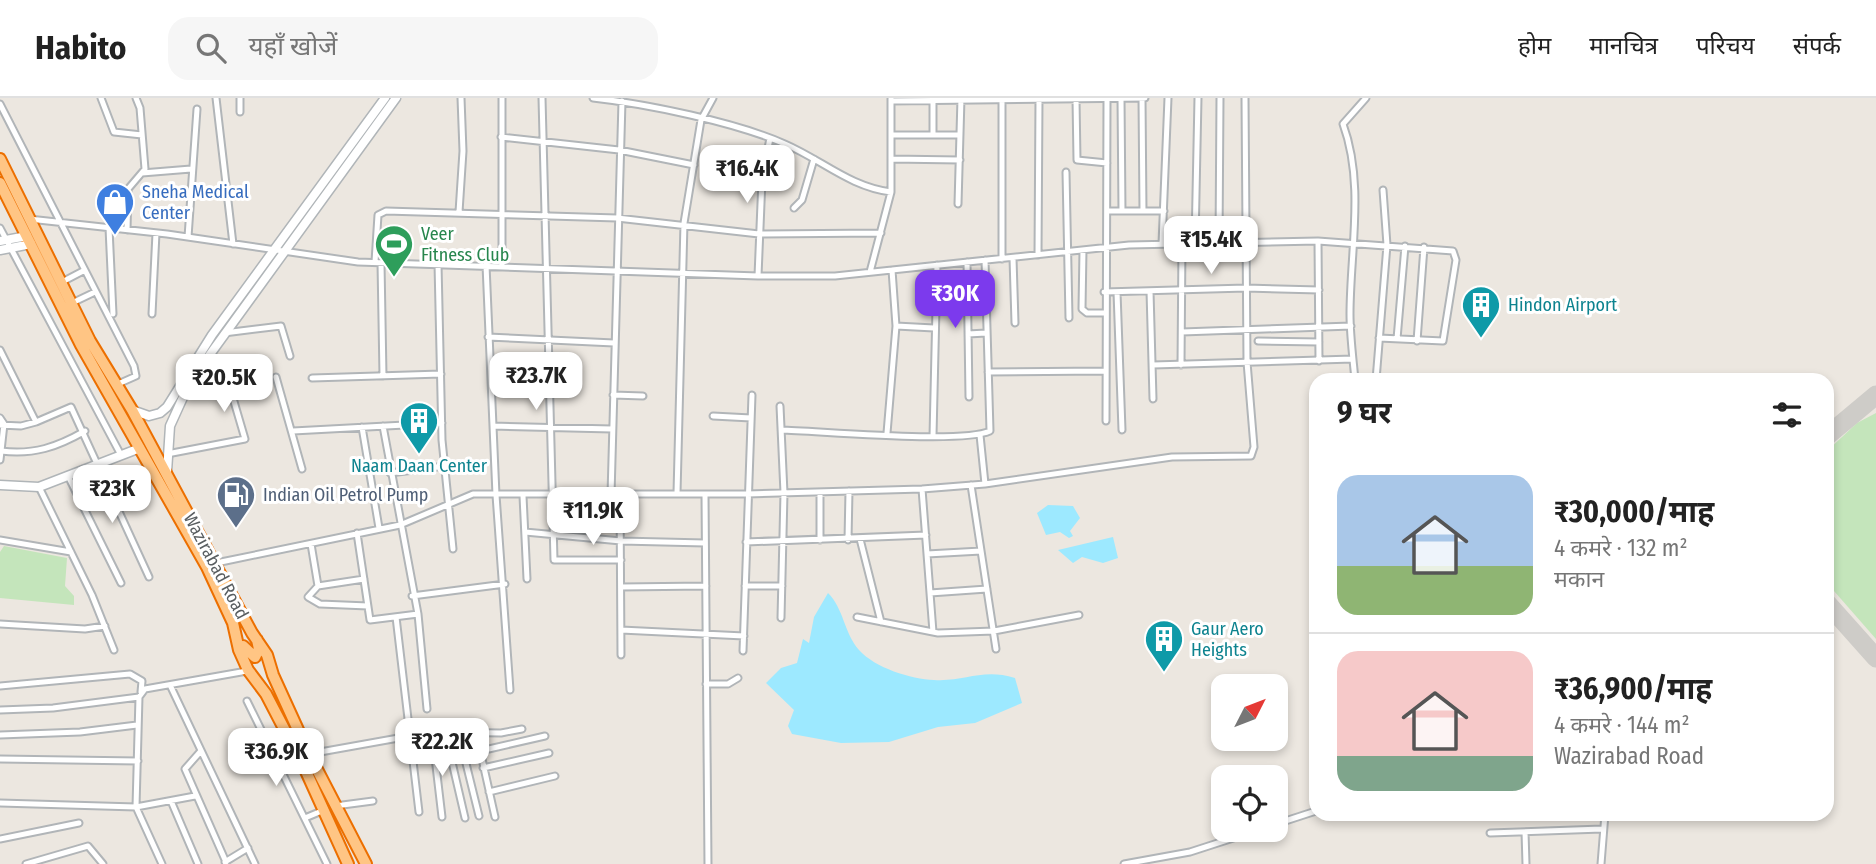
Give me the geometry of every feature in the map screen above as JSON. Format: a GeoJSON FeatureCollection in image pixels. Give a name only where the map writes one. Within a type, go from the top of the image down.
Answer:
{"type":"FeatureCollection","features":[{"type":"Feature","properties":{"kind":"highway","name":"Wazirabad Road"},"geometry":{"type":"LineString","coordinates":[[0,159],[90,341],[118,384],[267,655],[272,675],[309,754],[350,864]]}},
{"type":"Feature","properties":{"kind":"highway","name":"Wazirabad Road"},"geometry":{"type":"LineString","coordinates":[[0,183],[81,345],[207,567],[248,670],[266,694],[329,808],[364,864]]}},
{"type":"Feature","properties":{"kind":"highway"},"geometry":{"type":"LineString","coordinates":[[237,638],[253,657],[258,649],[257,640]]}},
{"type":"Feature","properties":{"kind":"highway","name":"Wazirabad Road"},"geometry":{"type":"LineString","coordinates":[[350,864],[350,854],[354,850],[364,864]]}},
{"type":"Feature","properties":{"kind":"main road"},"geometry":{"type":"LineString","coordinates":[[132,410],[149,416],[164,411],[182,378],[333,176],[385,98]]}},
{"type":"Feature","properties":{"kind":"main road"},"geometry":{"type":"LineString","coordinates":[[333,176],[396,98]]}},
{"type":"Feature","properties":{"kind":"main road"},"geometry":{"type":"LineString","coordinates":[[3,240],[29,240]]}},
{"type":"Feature","properties":{"kind":"main road"},"geometry":{"type":"LineString","coordinates":[[0,250],[29,240]]}},
{"type":"Feature","properties":{"kind":"main road"},"geometry":{"type":"LineString","coordinates":[[167,473],[170,426],[190,382],[278,251]]}},
{"type":"Feature","properties":{"kind":"main road"},"geometry":{"type":"LineString","coordinates":[[0,485],[39,487],[140,448]]}},
{"type":"Feature","properties":{"kind":"street"},"geometry":{"type":"LineString","coordinates":[[101,98],[114,132],[142,135]]}},
{"type":"Feature","properties":{"kind":"street"},"geometry":{"type":"LineString","coordinates":[[127,230],[128,189],[142,173],[142,135],[136,98]]}},
{"type":"Feature","properties":{"kind":"street"},"geometry":{"type":"LineString","coordinates":[[216,98],[233,244]]}},
{"type":"Feature","properties":{"kind":"street"},"geometry":{"type":"LineString","coordinates":[[240,98],[240,112]]}},
{"type":"Feature","properties":{"kind":"street"},"geometry":{"type":"LineString","coordinates":[[459,212],[463,154],[461,98]]}},
{"type":"Feature","properties":{"kind":"street"},"geometry":{"type":"LineString","coordinates":[[502,98],[502,266]]}},
{"type":"Feature","properties":{"kind":"street"},"geometry":{"type":"LineString","coordinates":[[542,98],[554,560],[621,560]]}},
{"type":"Feature","properties":{"kind":"street"},"geometry":{"type":"LineString","coordinates":[[593,98],[622,101],[770,138],[864,187],[891,192]]}},
{"type":"Feature","properties":{"kind":"street"},"geometry":{"type":"LineString","coordinates":[[677,493],[684,223],[701,120],[713,98]]}},
{"type":"Feature","properties":{"kind":"street"},"geometry":{"type":"LineString","coordinates":[[1121,98],[1122,211]]}},
{"type":"Feature","properties":{"kind":"street"},"geometry":{"type":"LineString","coordinates":[[870,272],[891,192],[891,100],[1144,98],[1143,211]]}},
{"type":"Feature","properties":{"kind":"street"},"geometry":{"type":"LineString","coordinates":[[1162,244],[1168,98]]}},
{"type":"Feature","properties":{"kind":"street"},"geometry":{"type":"LineString","coordinates":[[1195,243],[1198,98]]}},
{"type":"Feature","properties":{"kind":"street"},"geometry":{"type":"LineString","coordinates":[[1219,242],[1220,98]]}},
{"type":"Feature","properties":{"kind":"street"},"geometry":{"type":"LineString","coordinates":[[216,562],[400,525],[473,494],[747,495],[922,489],[985,484],[1172,457],[1251,456],[1254,447],[1247,362],[1245,98]]}},
{"type":"Feature","properties":{"kind":"street"},"geometry":{"type":"LineString","coordinates":[[1354,373],[1351,326],[1351,145],[1343,124],[1366,98]]}},
{"type":"Feature","properties":{"kind":"street"},"geometry":{"type":"LineString","coordinates":[[958,204],[961,99]]}},
{"type":"Feature","properties":{"kind":"street"},"geometry":{"type":"LineString","coordinates":[[1002,99],[1002,259]]}},
{"type":"Feature","properties":{"kind":"street"},"geometry":{"type":"LineString","coordinates":[[1038,255],[1039,99]]}},
{"type":"Feature","properties":{"kind":"street"},"geometry":{"type":"LineString","coordinates":[[1076,99],[1077,160],[1107,163]]}},
{"type":"Feature","properties":{"kind":"street"},"geometry":{"type":"LineString","coordinates":[[1105,421],[1107,99]]}},
{"type":"Feature","properties":{"kind":"street"},"geometry":{"type":"LineString","coordinates":[[611,495],[622,101]]}},
{"type":"Feature","properties":{"kind":"street"},"geometry":{"type":"LineString","coordinates":[[933,101],[933,135]]}},
{"type":"Feature","properties":{"kind":"street"},"geometry":{"type":"LineString","coordinates":[[0,104],[134,366],[136,376],[118,384]]}},
{"type":"Feature","properties":{"kind":"street"},"geometry":{"type":"LineString","coordinates":[[188,237],[197,109]]}},
{"type":"Feature","properties":{"kind":"street"},"geometry":{"type":"LineString","coordinates":[[891,135],[960,135]]}},
{"type":"Feature","properties":{"kind":"street"},"geometry":{"type":"LineString","coordinates":[[502,138],[619,150],[694,165]]}},
{"type":"Feature","properties":{"kind":"street"},"geometry":{"type":"LineString","coordinates":[[758,276],[762,179],[770,138]]}},
{"type":"Feature","properties":{"kind":"street"},"geometry":{"type":"LineString","coordinates":[[794,208],[802,200],[814,159]]}},
{"type":"Feature","properties":{"kind":"street"},"geometry":{"type":"LineString","coordinates":[[891,159],[960,160]]}},
{"type":"Feature","properties":{"kind":"street"},"geometry":{"type":"LineString","coordinates":[[142,173],[191,169]]}},
{"type":"Feature","properties":{"kind":"street"},"geometry":{"type":"LineString","coordinates":[[1066,172],[1069,318]]}},
{"type":"Feature","properties":{"kind":"street"},"geometry":{"type":"LineString","coordinates":[[1376,373],[1387,245],[1383,190]]}},
{"type":"Feature","properties":{"kind":"street"},"geometry":{"type":"LineString","coordinates":[[1107,211],[1164,211]]}},
{"type":"Feature","properties":{"kind":"street"},"geometry":{"type":"LineString","coordinates":[[383,376],[377,220],[381,212],[617,218],[684,223],[760,234],[881,233]]}},
{"type":"Feature","properties":{"kind":"street"},"geometry":{"type":"LineString","coordinates":[[29,219],[378,262],[758,276],[835,276],[1105,247],[1182,243],[1318,241],[1449,249],[1456,255],[1445,338],[1440,342],[1378,338]]}},
{"type":"Feature","properties":{"kind":"street"},"geometry":{"type":"LineString","coordinates":[[0,228],[3,240],[11,248],[121,455]]}},
{"type":"Feature","properties":{"kind":"street"},"geometry":{"type":"LineString","coordinates":[[109,228],[113,314]]}},
{"type":"Feature","properties":{"kind":"street"},"geometry":{"type":"LineString","coordinates":[[152,314],[156,233]]}},
{"type":"Feature","properties":{"kind":"street"},"geometry":{"type":"LineString","coordinates":[[1318,241],[1320,361]]}},
{"type":"Feature","properties":{"kind":"street"},"geometry":{"type":"LineString","coordinates":[[1181,365],[1182,243]]}},
{"type":"Feature","properties":{"kind":"street"},"geometry":{"type":"LineString","coordinates":[[1397,339],[1405,246]]}},
{"type":"Feature","properties":{"kind":"street"},"geometry":{"type":"LineString","coordinates":[[1417,341],[1424,247]]}},
{"type":"Feature","properties":{"kind":"street"},"geometry":{"type":"LineString","coordinates":[[1083,250],[1082,309],[1087,313],[1105,313]]}},
{"type":"Feature","properties":{"kind":"street"},"geometry":{"type":"LineString","coordinates":[[1013,258],[1015,323]]}},
{"type":"Feature","properties":{"kind":"street"},"geometry":{"type":"LineString","coordinates":[[782,430],[933,436],[980,435],[989,431],[985,260]]}},
{"type":"Feature","properties":{"kind":"street"},"geometry":{"type":"LineString","coordinates":[[967,262],[968,397]]}},
{"type":"Feature","properties":{"kind":"street"},"geometry":{"type":"LineString","coordinates":[[438,264],[442,423],[453,549]]}},
{"type":"Feature","properties":{"kind":"street"},"geometry":{"type":"LineString","coordinates":[[486,265],[496,495],[505,584],[510,690]]}},
{"type":"Feature","properties":{"kind":"street"},"geometry":{"type":"LineString","coordinates":[[933,436],[937,265]]}},
{"type":"Feature","properties":{"kind":"street"},"geometry":{"type":"LineString","coordinates":[[62,282],[85,270]]}},
{"type":"Feature","properties":{"kind":"street"},"geometry":{"type":"LineString","coordinates":[[887,433],[896,326],[892,270]]}},
{"type":"Feature","properties":{"kind":"street"},"geometry":{"type":"LineString","coordinates":[[1104,292],[1246,288],[1319,290]]}},
{"type":"Feature","properties":{"kind":"street"},"geometry":{"type":"LineString","coordinates":[[1150,291],[1153,399]]}},
{"type":"Feature","properties":{"kind":"street"},"geometry":{"type":"LineString","coordinates":[[72,303],[95,292]]}},
{"type":"Feature","properties":{"kind":"street"},"geometry":{"type":"LineString","coordinates":[[1117,292],[1122,430]]}},
{"type":"Feature","properties":{"kind":"street"},"geometry":{"type":"LineString","coordinates":[[224,333],[281,326],[290,356]]}},
{"type":"Feature","properties":{"kind":"street"},"geometry":{"type":"LineString","coordinates":[[896,326],[934,328]]}},
{"type":"Feature","properties":{"kind":"street"},"geometry":{"type":"LineString","coordinates":[[1182,332],[1247,327],[1351,326]]}},
{"type":"Feature","properties":{"kind":"street"},"geometry":{"type":"LineString","coordinates":[[968,334],[986,332]]}},
{"type":"Feature","properties":{"kind":"street"},"geometry":{"type":"LineString","coordinates":[[488,337],[614,343]]}},
{"type":"Feature","properties":{"kind":"street"},"geometry":{"type":"LineString","coordinates":[[1258,341],[1319,342]]}},
{"type":"Feature","properties":{"kind":"street"},"geometry":{"type":"LineString","coordinates":[[0,350],[36,422]]}},
{"type":"Feature","properties":{"kind":"street"},"geometry":{"type":"LineString","coordinates":[[1153,365],[1353,359]]}},
{"type":"Feature","properties":{"kind":"street"},"geometry":{"type":"LineString","coordinates":[[988,372],[1105,371]]}},
{"type":"Feature","properties":{"kind":"street"},"geometry":{"type":"LineString","coordinates":[[312,378],[441,374]]}},
{"type":"Feature","properties":{"kind":"street"},"geometry":{"type":"LineString","coordinates":[[276,377],[302,469]]}},
{"type":"Feature","properties":{"kind":"street"},"geometry":{"type":"LineString","coordinates":[[167,454],[245,439],[228,381]]}},
{"type":"Feature","properties":{"kind":"street"},"geometry":{"type":"LineString","coordinates":[[613,394],[643,396]]}},
{"type":"Feature","properties":{"kind":"street"},"geometry":{"type":"LineString","coordinates":[[743,651],[752,395]]}},
{"type":"Feature","properties":{"kind":"street"},"geometry":{"type":"LineString","coordinates":[[780,406],[784,493],[781,618]]}},
{"type":"Feature","properties":{"kind":"street"},"geometry":{"type":"LineString","coordinates":[[0,460],[1,422],[21,426],[71,407],[85,431],[149,577]]}},
{"type":"Feature","properties":{"kind":"street"},"geometry":{"type":"LineString","coordinates":[[713,416],[751,418]]}},
{"type":"Feature","properties":{"kind":"street"},"geometry":{"type":"LineString","coordinates":[[293,431],[442,423]]}},
{"type":"Feature","properties":{"kind":"street"},"geometry":{"type":"LineString","coordinates":[[383,426],[412,596],[418,614],[427,709]]}},
{"type":"Feature","properties":{"kind":"street"},"geometry":{"type":"LineString","coordinates":[[493,426],[612,429]]}},
{"type":"Feature","properties":{"kind":"street"},"geometry":{"type":"LineString","coordinates":[[362,427],[379,528]]}},
{"type":"Feature","properties":{"kind":"street"},"geometry":{"type":"LineString","coordinates":[[1,452],[27,454],[43,451],[85,431]]}},
{"type":"Feature","properties":{"kind":"street"},"geometry":{"type":"LineString","coordinates":[[980,435],[985,484]]}},
{"type":"Feature","properties":{"kind":"street"},"geometry":{"type":"LineString","coordinates":[[390,473],[445,466]]}},
{"type":"Feature","properties":{"kind":"street"},"geometry":{"type":"LineString","coordinates":[[68,476],[121,583]]}},
{"type":"Feature","properties":{"kind":"street"},"geometry":{"type":"LineString","coordinates":[[971,485],[996,649]]}},
{"type":"Feature","properties":{"kind":"street"},"geometry":{"type":"LineString","coordinates":[[39,487],[114,650]]}},
{"type":"Feature","properties":{"kind":"street"},"geometry":{"type":"LineString","coordinates":[[922,489],[933,632]]}},
{"type":"Feature","properties":{"kind":"street"},"geometry":{"type":"LineString","coordinates":[[848,540],[849,491]]}},
{"type":"Feature","properties":{"kind":"street"},"geometry":{"type":"LineString","coordinates":[[820,492],[820,540]]}},
{"type":"Feature","properties":{"kind":"street"},"geometry":{"type":"LineString","coordinates":[[705,494],[708,864]]}},
{"type":"Feature","properties":{"kind":"street"},"geometry":{"type":"LineString","coordinates":[[620,495],[621,655]]}},
{"type":"Feature","properties":{"kind":"street"},"geometry":{"type":"LineString","coordinates":[[523,496],[527,579]]}},
{"type":"Feature","properties":{"kind":"street"},"geometry":{"type":"LineString","coordinates":[[525,532],[621,541],[705,543]]}},
{"type":"Feature","properties":{"kind":"street"},"geometry":{"type":"LineString","coordinates":[[357,533],[370,620],[418,614]]}},
{"type":"Feature","properties":{"kind":"street"},"geometry":{"type":"LineString","coordinates":[[746,542],[860,540],[926,535]]}},
{"type":"Feature","properties":{"kind":"street"},"geometry":{"type":"LineString","coordinates":[[0,540],[71,552]]}},
{"type":"Feature","properties":{"kind":"street"},"geometry":{"type":"LineString","coordinates":[[860,540],[881,622]]}},
{"type":"Feature","properties":{"kind":"street"},"geometry":{"type":"LineString","coordinates":[[312,544],[318,586]]}},
{"type":"Feature","properties":{"kind":"street"},"geometry":{"type":"LineString","coordinates":[[927,554],[981,551]]}},
{"type":"Feature","properties":{"kind":"street"},"geometry":{"type":"LineString","coordinates":[[364,579],[318,586],[308,597],[313,602],[368,606]]}},
{"type":"Feature","properties":{"kind":"street"},"geometry":{"type":"LineString","coordinates":[[412,596],[505,584]]}},
{"type":"Feature","properties":{"kind":"street"},"geometry":{"type":"LineString","coordinates":[[621,587],[706,586]]}},
{"type":"Feature","properties":{"kind":"street"},"geometry":{"type":"LineString","coordinates":[[745,586],[782,586]]}},
{"type":"Feature","properties":{"kind":"street"},"geometry":{"type":"LineString","coordinates":[[930,593],[987,589]]}},
{"type":"Feature","properties":{"kind":"street"},"geometry":{"type":"LineString","coordinates":[[857,617],[933,632],[994,631],[1079,615]]}},
{"type":"Feature","properties":{"kind":"street"},"geometry":{"type":"LineString","coordinates":[[396,617],[419,811]]}},
{"type":"Feature","properties":{"kind":"street"},"geometry":{"type":"LineString","coordinates":[[0,624],[85,629],[105,626]]}},
{"type":"Feature","properties":{"kind":"street"},"geometry":{"type":"LineString","coordinates":[[621,630],[706,632],[744,636]]}},
{"type":"Feature","properties":{"kind":"street"},"geometry":{"type":"LineString","coordinates":[[0,710],[53,708],[140,694],[170,685],[248,670]]}},
{"type":"Feature","properties":{"kind":"street"},"geometry":{"type":"LineString","coordinates":[[0,686],[130,674],[142,681],[136,725],[136,807],[162,864]]}},
{"type":"Feature","properties":{"kind":"street"},"geometry":{"type":"LineString","coordinates":[[706,684],[727,684],[738,678]]}},
{"type":"Feature","properties":{"kind":"street"},"geometry":{"type":"LineString","coordinates":[[170,685],[256,864]]}},
{"type":"Feature","properties":{"kind":"street"},"geometry":{"type":"LineString","coordinates":[[247,701],[327,864]]}},
{"type":"Feature","properties":{"kind":"street"},"geometry":{"type":"LineString","coordinates":[[0,735],[80,732],[136,725]]}},
{"type":"Feature","properties":{"kind":"street"},"geometry":{"type":"LineString","coordinates":[[309,754],[432,732],[501,733],[522,729]]}},
{"type":"Feature","properties":{"kind":"street"},"geometry":{"type":"LineString","coordinates":[[458,731],[479,817]]}},
{"type":"Feature","properties":{"kind":"street"},"geometry":{"type":"LineString","coordinates":[[432,732],[442,817]]}},
{"type":"Feature","properties":{"kind":"street"},"geometry":{"type":"LineString","coordinates":[[445,732],[465,818]]}},
{"type":"Feature","properties":{"kind":"street"},"geometry":{"type":"LineString","coordinates":[[476,732],[495,817]]}},
{"type":"Feature","properties":{"kind":"street"},"geometry":{"type":"LineString","coordinates":[[480,751],[545,736]]}},
{"type":"Feature","properties":{"kind":"street"},"geometry":{"type":"LineString","coordinates":[[200,752],[185,765],[195,796],[224,863],[248,848]]}},
{"type":"Feature","properties":{"kind":"street"},"geometry":{"type":"LineString","coordinates":[[483,768],[549,753]]}},
{"type":"Feature","properties":{"kind":"street"},"geometry":{"type":"LineString","coordinates":[[0,759],[138,761]]}},
{"type":"Feature","properties":{"kind":"street"},"geometry":{"type":"LineString","coordinates":[[489,792],[555,776]]}},
{"type":"Feature","properties":{"kind":"street"},"geometry":{"type":"LineString","coordinates":[[0,803],[136,807],[195,796]]}},
{"type":"Feature","properties":{"kind":"street"},"geometry":{"type":"LineString","coordinates":[[305,818],[329,808],[373,801]]}},
{"type":"Feature","properties":{"kind":"street"},"geometry":{"type":"LineString","coordinates":[[171,802],[198,864]]}},
{"type":"Feature","properties":{"kind":"street"},"geometry":{"type":"LineString","coordinates":[[1288,820],[1309,813]]}},
{"type":"Feature","properties":{"kind":"street"},"geometry":{"type":"LineString","coordinates":[[1601,864],[1604,821]]}},
{"type":"Feature","properties":{"kind":"street"},"geometry":{"type":"LineString","coordinates":[[0,839],[79,822]]}},
{"type":"Feature","properties":{"kind":"street"},"geometry":{"type":"LineString","coordinates":[[1490,833],[1602,829]]}},
{"type":"Feature","properties":{"kind":"street"},"geometry":{"type":"LineString","coordinates":[[1525,832],[1526,864]]}},
{"type":"Feature","properties":{"kind":"street"},"geometry":{"type":"LineString","coordinates":[[1124,864],[1190,852],[1221,842]]}},
{"type":"Feature","properties":{"kind":"street"},"geometry":{"type":"LineString","coordinates":[[26,864],[88,846],[103,864]]}},
{"type":"Feature","properties":{"kind":"street"},"geometry":{"type":"LineString","coordinates":[[50,857],[53,864]]}},
{"type":"Feature","properties":{"kind":"green space"},"geometry":{"type":"Polygon","coordinates":[[[1876,413],[1876,639],[1834,591],[1834,444],[1857,423],[1876,413]]]}},
{"type":"Feature","properties":{"kind":"green space"},"geometry":{"type":"Polygon","coordinates":[[[4,546],[67,558],[65,586],[74,596],[74,605],[0,598],[0,552],[4,546]]]}},
{"type":"Feature","properties":{"kind":"water"},"geometry":{"type":"Polygon","coordinates":[[[1048,505],[1073,506],[1080,518],[1070,531],[1073,536],[1069,538],[1060,532],[1046,535],[1037,513],[1048,505]]]}},
{"type":"Feature","properties":{"kind":"water"},"geometry":{"type":"Polygon","coordinates":[[[1113,537],[1118,558],[1103,563],[1082,557],[1073,563],[1058,550],[1113,537]]]}},
{"type":"Feature","properties":{"kind":"water"},"geometry":{"type":"Polygon","coordinates":[[[828,593],[854,643],[874,662],[904,675],[925,679],[945,680],[993,674],[1015,678],[1022,703],[975,723],[938,727],[889,742],[841,743],[792,734],[788,726],[794,710],[766,683],[781,668],[797,663],[803,639],[809,643],[814,617],[828,593]]]}},
{"type":"Feature","properties":{"kind":"taxiway"},"geometry":{"type":"LineString","coordinates":[[1834,430],[1876,395]]}},
{"type":"Feature","properties":{"kind":"taxiway"},"geometry":{"type":"LineString","coordinates":[[1834,611],[1876,658]]}},
{"type":"Feature","properties":{"kind":"place","name":"Sneha Medical Center"},"geometry":{"type":"Point","coordinates":[115,236]}},
{"type":"Feature","properties":{"kind":"place","name":"Veer Fitness Club"},"geometry":{"type":"Point","coordinates":[394,278]}},
{"type":"Feature","properties":{"kind":"place","name":"Hindon Airport"},"geometry":{"type":"Point","coordinates":[1481,339]}},
{"type":"Feature","properties":{"kind":"place","name":"Naam Daan Center"},"geometry":{"type":"Point","coordinates":[419,455]}},
{"type":"Feature","properties":{"kind":"place","name":"Indian Oil Petrol Pump"},"geometry":{"type":"Point","coordinates":[236,529]}},
{"type":"Feature","properties":{"kind":"place","name":"Gaur Aero Heights"},"geometry":{"type":"Point","coordinates":[1164,673]}}]}
